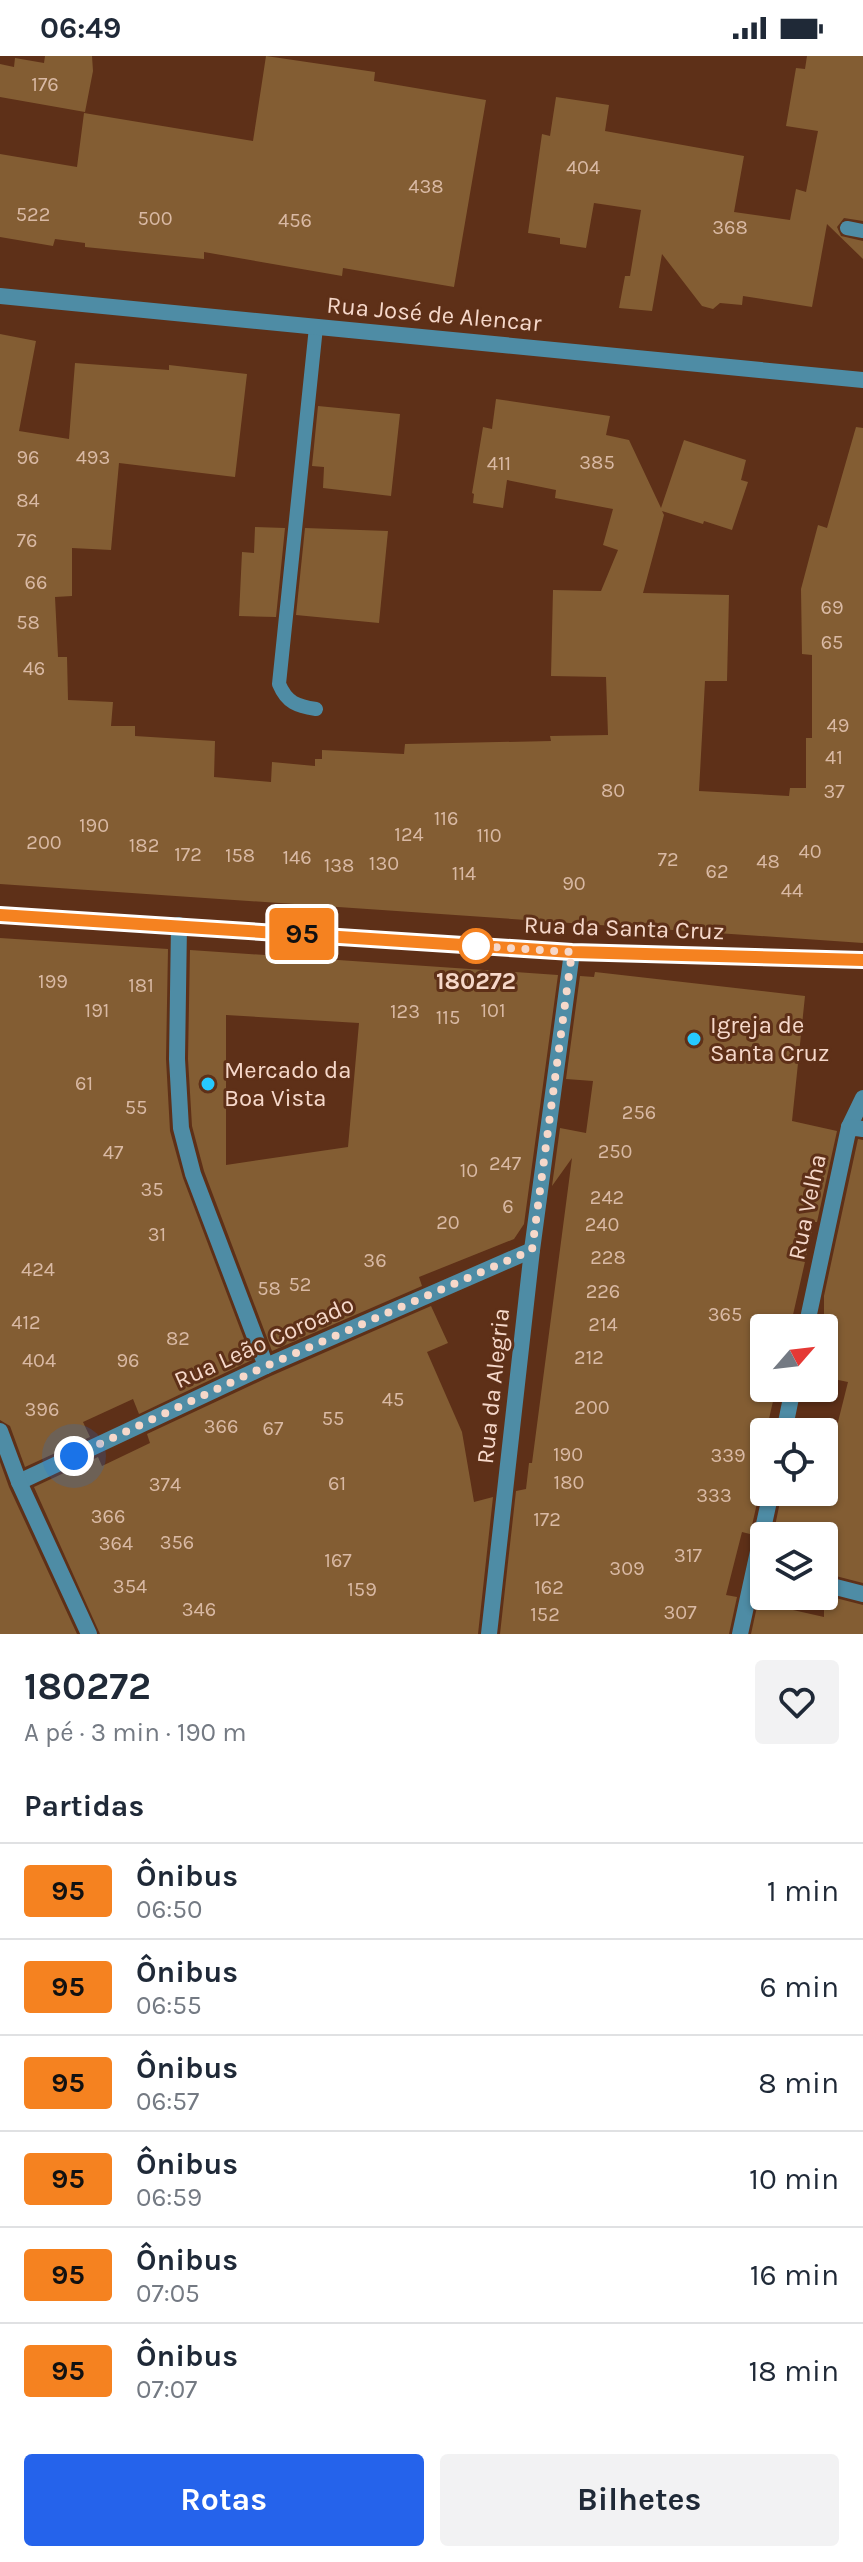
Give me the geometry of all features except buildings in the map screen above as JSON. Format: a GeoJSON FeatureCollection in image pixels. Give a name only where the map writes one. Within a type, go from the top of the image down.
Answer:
{"type":"FeatureCollection","features":[{"type":"Feature","properties":{"kind":"street","name":"Rua José de Alencar"},"geometry":{"type":"LineString","coordinates":[[0,296],[863,380]]}},
{"type":"Feature","properties":{"kind":"street","name":"Rua da Santa Cruz"},"geometry":{"type":"LineString","coordinates":[[0,915],[572,952],[863,960]]}},
{"type":"Feature","properties":{"kind":"street"},"geometry":{"type":"LineString","coordinates":[[179,925],[177,1059],[181,1128],[193,1174],[266,1366]]}},
{"type":"Feature","properties":{"kind":"street","name":"Rua da Alegria"},"geometry":{"type":"LineString","coordinates":[[489,1634],[532,1250],[572,952]]}},
{"type":"Feature","properties":{"kind":"street","name":"Rua Velha"},"geometry":{"type":"LineString","coordinates":[[810,1314],[863,1098]]}},
{"type":"Feature","properties":{"kind":"street","name":"Rua Leão Coroado"},"geometry":{"type":"LineString","coordinates":[[19,1482],[266,1366],[532,1250]]}},
{"type":"Feature","properties":{"kind":"street"},"geometry":{"type":"LineString","coordinates":[[0,1431],[19,1482],[89,1634]]}},
{"type":"Feature","properties":{"kind":"street"},"geometry":{"type":"LineString","coordinates":[[838,1588],[863,1594]]}},
{"type":"Feature","properties":{"kind":"street"},"geometry":{"type":"LineString","coordinates":[[740,1634],[750,1601]]}},
{"type":"Feature","properties":{"kind":"lane"},"geometry":{"type":"LineString","coordinates":[[847,228],[863,231]]}},
{"type":"Feature","properties":{"kind":"lane"},"geometry":{"type":"LineString","coordinates":[[316,327],[279,684],[285,698],[297,706],[316,709]]}},
{"type":"Feature","properties":{"kind":"bus line","name":"95"},"geometry":{"type":"LineString","coordinates":[[0,915],[572,952],[863,960]]}},
{"type":"Feature","properties":{"kind":"place","name":"180272"},"geometry":{"type":"Point","coordinates":[476,946]}},
{"type":"Feature","properties":{"kind":"place","name":"Igreja de Santa Cruz"},"geometry":{"type":"Point","coordinates":[694,1039]}},
{"type":"Feature","properties":{"kind":"place","name":"Mercado da Boa Vista"},"geometry":{"type":"Point","coordinates":[208,1084]}},
{"type":"Feature","properties":{"kind":"route"},"geometry":{"type":"LineString","coordinates":[[74,1456],[266,1366],[532,1250],[572,952],[476,946]]}}]}
